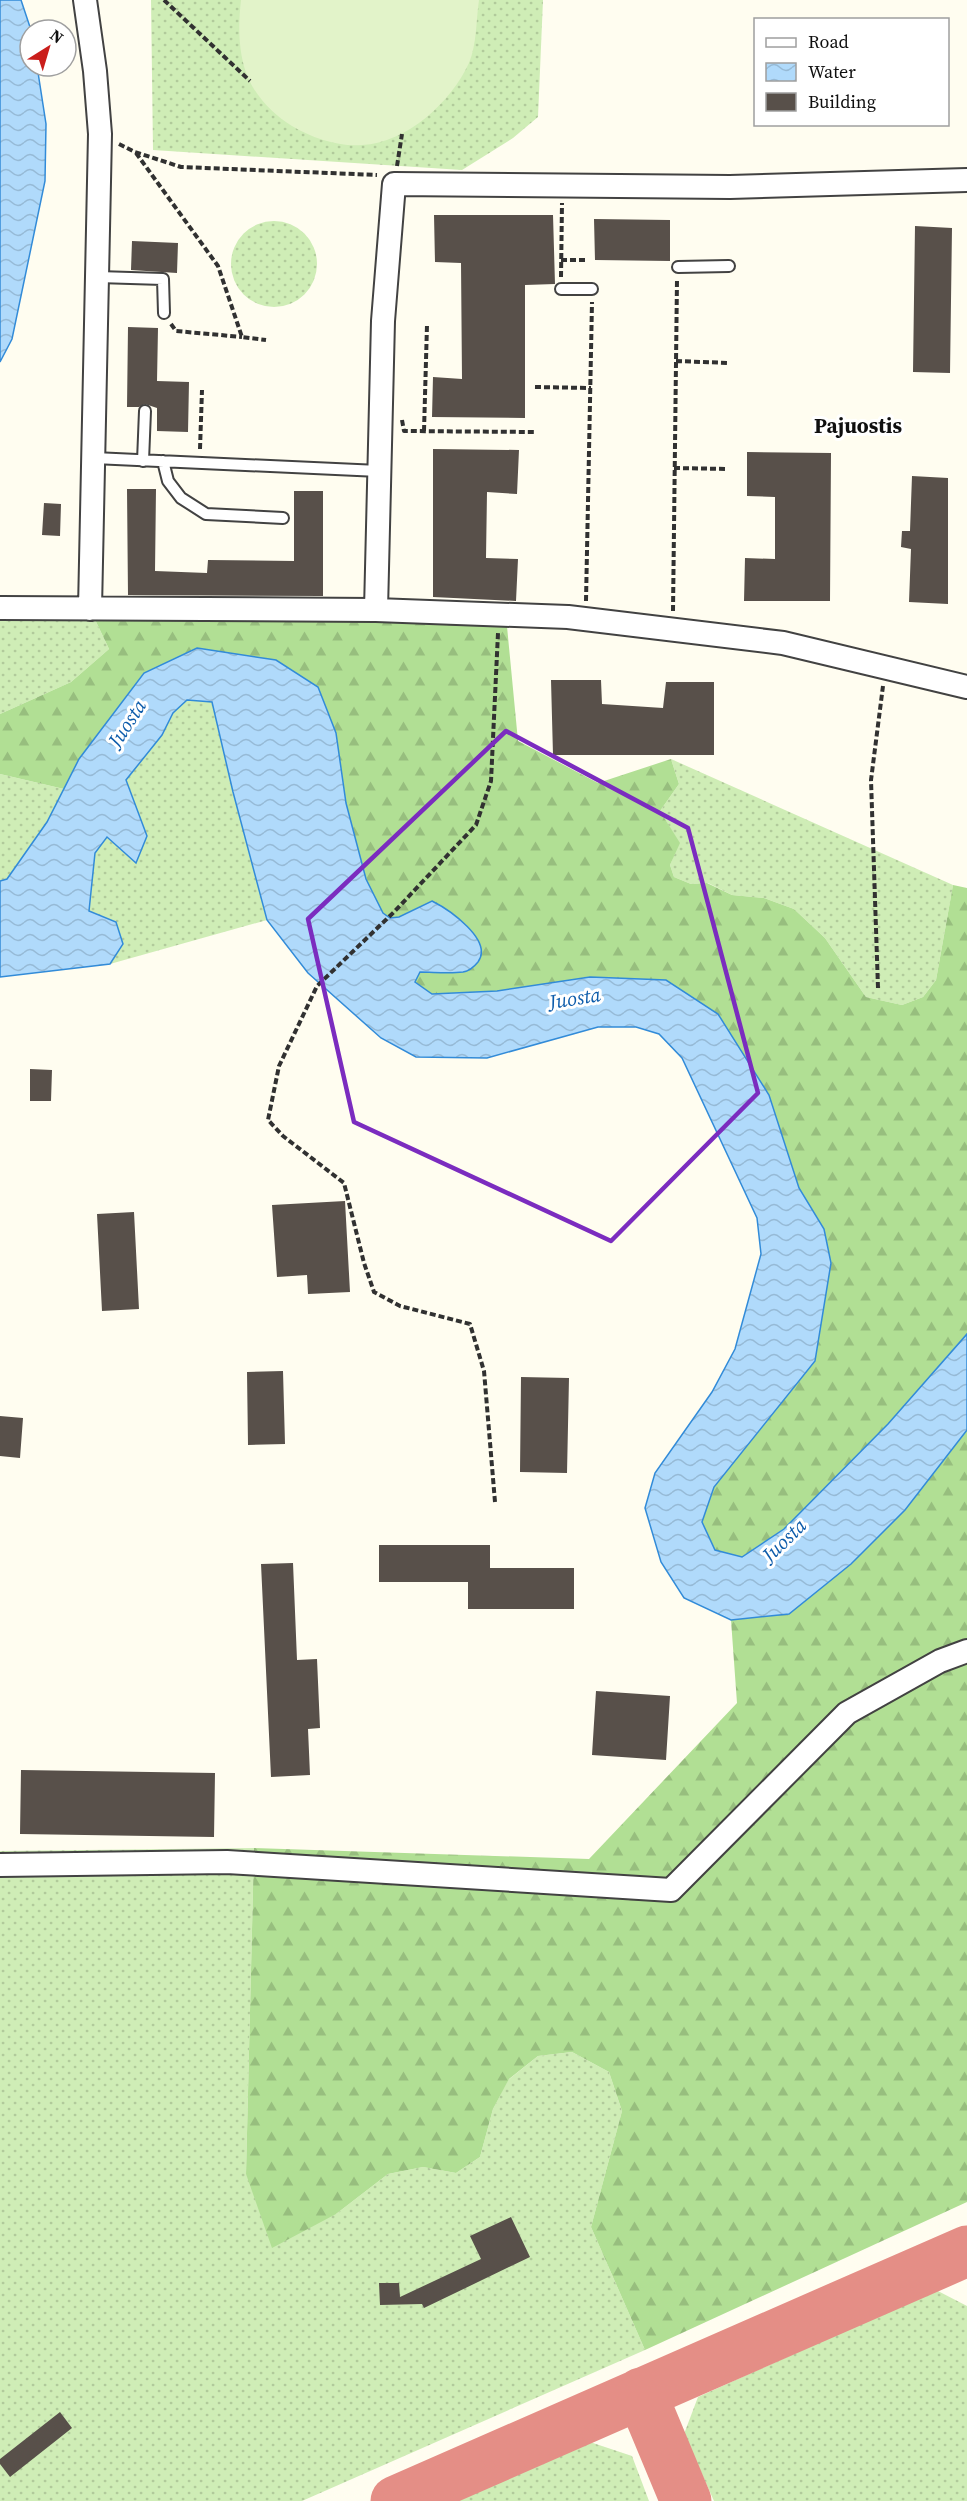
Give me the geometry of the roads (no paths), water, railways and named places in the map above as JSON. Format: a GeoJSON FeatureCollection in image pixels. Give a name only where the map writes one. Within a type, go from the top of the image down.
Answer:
{"type":"FeatureCollection","features":[{"type":"Feature","properties":{"kind":"street"},"geometry":{"type":"LineString","coordinates":[[86,0],[100,134],[90,609]]}},
{"type":"Feature","properties":{"kind":"street"},"geometry":{"type":"LineString","coordinates":[[376,610],[383,321],[394,184],[730,187],[967,180]]}},
{"type":"Feature","properties":{"kind":"street"},"geometry":{"type":"LineString","coordinates":[[0,608],[376,610],[586,619],[783,643],[967,687]]}},
{"type":"Feature","properties":{"kind":"street"},"geometry":{"type":"LineString","coordinates":[[0,1865],[228,1862],[671,1890],[847,1713],[940,1661],[967,1651]]}},
{"type":"Feature","properties":{"kind":"lane"},"geometry":{"type":"LineString","coordinates":[[678,267],[729,266]]}},
{"type":"Feature","properties":{"kind":"lane"},"geometry":{"type":"LineString","coordinates":[[98,277],[163,279],[164,313]]}},
{"type":"Feature","properties":{"kind":"lane"},"geometry":{"type":"LineString","coordinates":[[561,289],[592,289]]}},
{"type":"Feature","properties":{"kind":"lane"},"geometry":{"type":"LineString","coordinates":[[143,461],[145,411]]}},
{"type":"Feature","properties":{"kind":"lane"},"geometry":{"type":"LineString","coordinates":[[94,458],[379,471]]}},
{"type":"Feature","properties":{"kind":"lane"},"geometry":{"type":"LineString","coordinates":[[163,461],[168,481],[181,498],[206,513],[283,518]]}},
{"type":"Feature","properties":{"kind":"water"},"geometry":{"type":"Polygon","coordinates":[[[0,0],[21,0],[27,18],[18,18],[18,78],[39,78],[46,124],[45,181],[12,339],[0,362],[0,0]]]}},
{"type":"Feature","properties":{"kind":"water","name":"Juosta"},"geometry":{"type":"Polygon","coordinates":[[[197,648],[276,660],[318,687],[336,733],[346,803],[366,879],[383,913],[390,918],[399,917],[432,901],[467,926],[480,944],[481,953],[478,962],[469,970],[452,973],[420,972],[415,982],[432,994],[497,991],[590,977],[666,980],[718,1014],[769,1095],[799,1188],[824,1229],[831,1263],[815,1361],[714,1487],[702,1522],[715,1550],[742,1557],[784,1529],[888,1424],[967,1334],[967,1430],[905,1510],[851,1564],[789,1614],[731,1620],[684,1598],[661,1562],[645,1508],[655,1473],[712,1392],[735,1349],[761,1254],[757,1218],[682,1058],[659,1034],[636,1027],[598,1027],[487,1058],[416,1057],[381,1038],[308,973],[267,920],[212,702],[187,700],[173,713],[162,735],[126,780],[147,836],[136,863],[107,837],[95,853],[89,911],[116,922],[123,944],[110,964],[0,977],[0,881],[7,879],[47,822],[79,759],[144,673],[197,648]]]}},
{"type":"Feature","properties":{"kind":"district","name":"Pajuostis"},"geometry":{"type":"Point","coordinates":[858,425]}}]}
